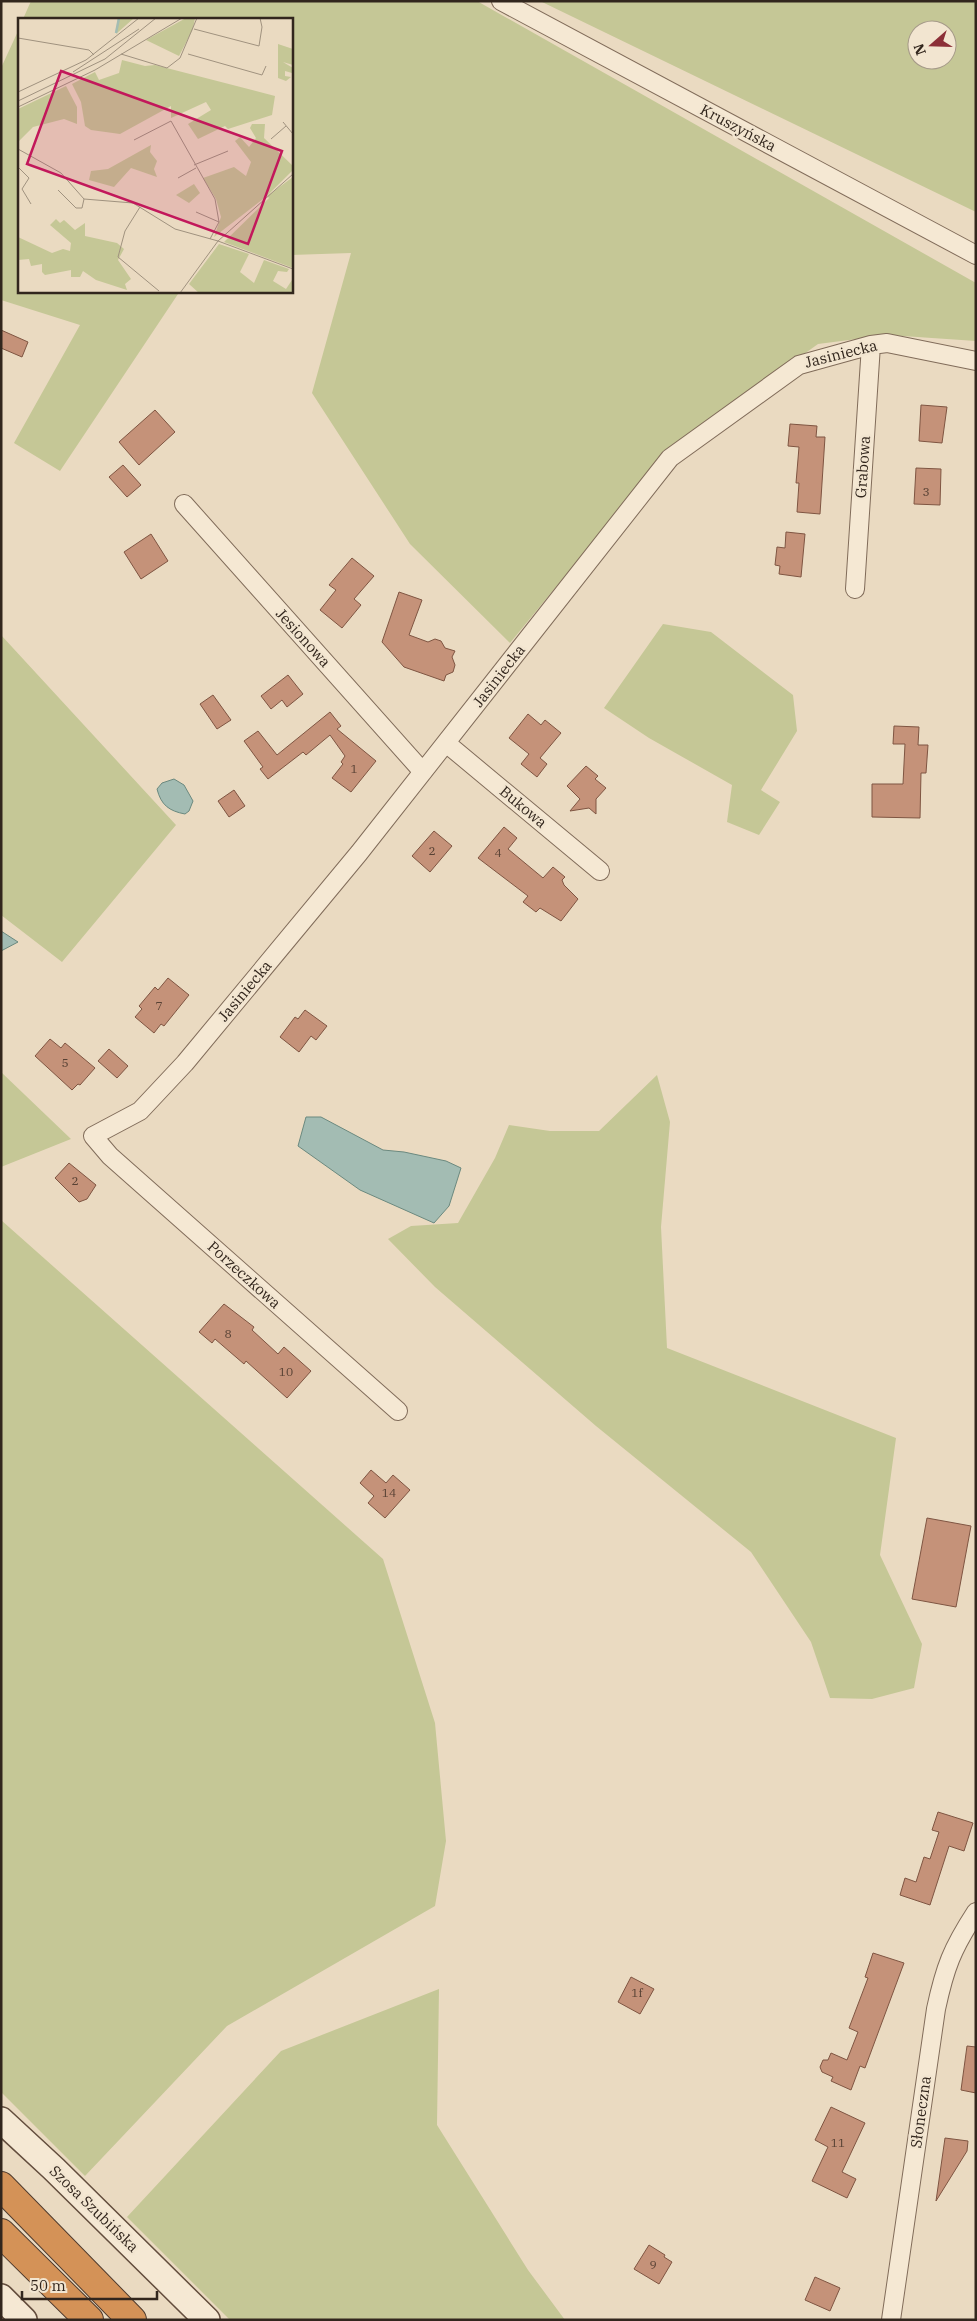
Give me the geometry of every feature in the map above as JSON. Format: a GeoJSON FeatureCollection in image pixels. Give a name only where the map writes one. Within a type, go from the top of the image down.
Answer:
{"type":"FeatureCollection","features":[{"type":"Feature","properties":{"kind":"highway"},"geometry":{"type":"LineString","coordinates":[[1,2186],[132,2320]]}},
{"type":"Feature","properties":{"kind":"highway"},"geometry":{"type":"LineString","coordinates":[[1,2233],[89,2320]]}},
{"type":"Feature","properties":{"kind":"street","name":"Kruszyńska"},"geometry":{"type":"LineString","coordinates":[[501,1],[976,255]]}},
{"type":"Feature","properties":{"kind":"street","name":"Jasiniecka"},"geometry":{"type":"LineString","coordinates":[[93,1136],[140,1111],[185,1063],[360,853],[670,458],[799,365],[870,345],[887,343],[976,361]]}},
{"type":"Feature","properties":{"kind":"street","name":"Grabowa"},"geometry":{"type":"LineString","coordinates":[[855,589],[870,345]]}},
{"type":"Feature","properties":{"kind":"street","name":"Jesionowa"},"geometry":{"type":"LineString","coordinates":[[184,504],[423,772]]}},
{"type":"Feature","properties":{"kind":"street","name":"Bukowa"},"geometry":{"type":"LineString","coordinates":[[446,742],[600,871]]}},
{"type":"Feature","properties":{"kind":"street","name":"Porzeczkowa"},"geometry":{"type":"LineString","coordinates":[[93,1136],[110,1156],[398,1411]]}},
{"type":"Feature","properties":{"kind":"street","name":"Słoneczna"},"geometry":{"type":"LineString","coordinates":[[891,2320],[936,2009],[944,1972],[955,1943],[976,1912]]}},
{"type":"Feature","properties":{"kind":"street","name":"Szosa Szubińska"},"geometry":{"type":"LineString","coordinates":[[1,2120],[54,2169],[207,2320]]}},
{"type":"Feature","properties":{"kind":"street"},"geometry":{"type":"LineString","coordinates":[[1,2297],[24,2320]]}},
{"type":"Feature","properties":{"kind":"green space"},"geometry":{"type":"Polygon","coordinates":[[[31,1],[477,1],[976,283],[976,341],[888,335],[818,344],[664,455],[510,643],[410,544],[312,393],[351,253],[292,255],[292,18],[23,18],[31,1]]]}},
{"type":"Feature","properties":{"kind":"green space"},"geometry":{"type":"Polygon","coordinates":[[[540,1],[976,1],[976,212],[540,1]]]}},
{"type":"Feature","properties":{"kind":"green space"},"geometry":{"type":"Polygon","coordinates":[[[18,31],[18,292],[179,292],[60,471],[14,443],[80,325],[1,300],[1,68],[18,31]]]}},
{"type":"Feature","properties":{"kind":"green space"},"geometry":{"type":"Polygon","coordinates":[[[663,624],[711,632],[793,695],[797,731],[761,790],[780,802],[759,835],[727,822],[732,785],[649,738],[604,708],[663,624]]]}},
{"type":"Feature","properties":{"kind":"green space"},"geometry":{"type":"Polygon","coordinates":[[[1,635],[176,825],[62,962],[1,915],[1,635]]]}},
{"type":"Feature","properties":{"kind":"green space"},"geometry":{"type":"Polygon","coordinates":[[[1,1072],[71,1139],[1,1167],[1,1072]]]}},
{"type":"Feature","properties":{"kind":"green space"},"geometry":{"type":"Polygon","coordinates":[[[657,1075],[670,1122],[661,1227],[667,1348],[896,1438],[880,1555],[922,1644],[914,1688],[872,1699],[830,1698],[811,1642],[751,1552],[596,1426],[435,1287],[388,1239],[411,1226],[458,1223],[495,1158],[509,1125],[550,1131],[599,1131],[657,1075]]]}},
{"type":"Feature","properties":{"kind":"green space"},"geometry":{"type":"Polygon","coordinates":[[[1,1220],[383,1559],[435,1723],[446,1841],[435,1906],[227,2026],[85,2176],[1,2092],[1,1220]]]}},
{"type":"Feature","properties":{"kind":"green space"},"geometry":{"type":"Polygon","coordinates":[[[439,1989],[437,2125],[528,2270],[565,2320],[230,2320],[127,2217],[281,2051],[439,1989]]]}},
{"type":"Feature","properties":{"kind":"water"},"geometry":{"type":"Polygon","coordinates":[[[174,779],[184,785],[193,801],[189,811],[185,814],[174,811],[166,806],[157,789],[162,783],[174,779]]]}},
{"type":"Feature","properties":{"kind":"water"},"geometry":{"type":"Polygon","coordinates":[[[1,931],[18,942],[1,951],[1,931]]]}},
{"type":"Feature","properties":{"kind":"water"},"geometry":{"type":"Polygon","coordinates":[[[306,1117],[321,1117],[383,1150],[404,1152],[446,1161],[461,1168],[449,1206],[434,1223],[360,1190],[298,1146],[306,1117]]]}},
{"type":"Feature","properties":{"kind":"building"},"geometry":{"type":"Polygon","coordinates":[[[1,330],[28,342],[22,357],[1,348],[1,330]]]}},
{"type":"Feature","properties":{"kind":"building"},"geometry":{"type":"Polygon","coordinates":[[[921,405],[947,407],[942,443],[919,441],[921,405]]]}},
{"type":"Feature","properties":{"kind":"building"},"geometry":{"type":"Polygon","coordinates":[[[155,410],[175,432],[139,465],[119,442],[155,410]]]}},
{"type":"Feature","properties":{"kind":"building"},"geometry":{"type":"Polygon","coordinates":[[[790,424],[817,426],[816,437],[825,437],[820,514],[797,512],[799,483],[796,483],[799,447],[788,446],[790,424]]]}},
{"type":"Feature","properties":{"kind":"building"},"geometry":{"type":"Polygon","coordinates":[[[123,465],[141,485],[127,497],[109,477],[123,465]]]}},
{"type":"Feature","properties":{"kind":"building"},"geometry":{"type":"Polygon","coordinates":[[[916,468],[941,469],[940,505],[914,504],[916,468]]]}},
{"type":"Feature","properties":{"kind":"building"},"geometry":{"type":"Polygon","coordinates":[[[786,532],[805,534],[801,577],[779,574],[780,566],[775,565],[777,547],[785,548],[786,532]]]}},
{"type":"Feature","properties":{"kind":"building"},"geometry":{"type":"Polygon","coordinates":[[[151,534],[168,561],[141,579],[124,552],[151,534]]]}},
{"type":"Feature","properties":{"kind":"building"},"geometry":{"type":"Polygon","coordinates":[[[352,558],[374,576],[354,599],[361,605],[342,628],[320,610],[336,590],[329,585],[352,558]]]}},
{"type":"Feature","properties":{"kind":"building"},"geometry":{"type":"Polygon","coordinates":[[[399,592],[422,600],[409,635],[428,642],[435,639],[441,641],[445,648],[455,651],[452,657],[455,665],[453,672],[446,675],[444,681],[404,667],[382,642],[399,592]]]}},
{"type":"Feature","properties":{"kind":"building"},"geometry":{"type":"Polygon","coordinates":[[[288,675],[303,694],[287,707],[282,700],[271,709],[261,696],[288,675]]]}},
{"type":"Feature","properties":{"kind":"building"},"geometry":{"type":"Polygon","coordinates":[[[213,695],[231,720],[217,729],[200,704],[213,695]]]}},
{"type":"Feature","properties":{"kind":"building"},"geometry":{"type":"Polygon","coordinates":[[[330,712],[341,726],[337,729],[376,761],[351,792],[332,778],[343,764],[341,762],[345,756],[330,735],[306,755],[303,752],[268,779],[260,769],[263,767],[244,741],[258,731],[277,755],[330,712]]]}},
{"type":"Feature","properties":{"kind":"building"},"geometry":{"type":"Polygon","coordinates":[[[528,714],[541,725],[545,720],[561,733],[540,758],[547,764],[537,777],[521,764],[529,754],[509,738],[528,714]]]}},
{"type":"Feature","properties":{"kind":"building"},"geometry":{"type":"Polygon","coordinates":[[[894,726],[919,727],[918,745],[928,745],[926,773],[921,773],[920,818],[872,817],[872,784],[903,784],[905,744],[893,744],[894,726]]]}},
{"type":"Feature","properties":{"kind":"building"},"geometry":{"type":"Polygon","coordinates":[[[586,766],[598,776],[595,779],[606,788],[596,799],[596,814],[589,808],[570,811],[580,799],[567,786],[586,766]]]}},
{"type":"Feature","properties":{"kind":"building"},"geometry":{"type":"Polygon","coordinates":[[[234,790],[245,806],[229,817],[218,801],[234,790]]]}},
{"type":"Feature","properties":{"kind":"building"},"geometry":{"type":"Polygon","coordinates":[[[504,827],[517,838],[508,849],[543,878],[553,867],[565,877],[562,880],[564,885],[578,899],[561,921],[540,908],[536,912],[523,902],[528,896],[478,858],[504,827]]]}},
{"type":"Feature","properties":{"kind":"building"},"geometry":{"type":"Polygon","coordinates":[[[434,831],[452,846],[430,872],[412,856],[434,831]]]}},
{"type":"Feature","properties":{"kind":"building"},"geometry":{"type":"Polygon","coordinates":[[[168,978],[189,995],[164,1026],[161,1024],[154,1033],[135,1017],[142,1009],[139,1006],[155,987],[158,990],[168,978]]]}},
{"type":"Feature","properties":{"kind":"building"},"geometry":{"type":"Polygon","coordinates":[[[305,1010],[327,1026],[316,1040],[311,1036],[299,1052],[280,1037],[295,1017],[298,1019],[305,1010]]]}},
{"type":"Feature","properties":{"kind":"building"},"geometry":{"type":"Polygon","coordinates":[[[50,1039],[61,1048],[65,1043],[95,1068],[80,1085],[78,1084],[72,1090],[35,1056],[50,1039]]]}},
{"type":"Feature","properties":{"kind":"building"},"geometry":{"type":"Polygon","coordinates":[[[109,1049],[128,1066],[117,1078],[98,1061],[109,1049]]]}},
{"type":"Feature","properties":{"kind":"building"},"geometry":{"type":"Polygon","coordinates":[[[69,1163],[96,1185],[87,1199],[79,1202],[55,1178],[69,1163]]]}},
{"type":"Feature","properties":{"kind":"building"},"geometry":{"type":"Polygon","coordinates":[[[224,1304],[254,1327],[252,1330],[278,1354],[284,1347],[311,1371],[287,1398],[246,1361],[244,1364],[215,1339],[212,1343],[199,1332],[224,1304]]]}},
{"type":"Feature","properties":{"kind":"building"},"geometry":{"type":"Polygon","coordinates":[[[371,1470],[386,1483],[393,1475],[410,1490],[385,1518],[368,1503],[374,1496],[360,1483],[371,1470]]]}},
{"type":"Feature","properties":{"kind":"building"},"geometry":{"type":"Polygon","coordinates":[[[927,1518],[971,1526],[956,1607],[912,1599],[927,1518]]]}},
{"type":"Feature","properties":{"kind":"building"},"geometry":{"type":"Polygon","coordinates":[[[938,1812],[973,1823],[964,1851],[949,1846],[930,1905],[900,1895],[905,1878],[916,1882],[924,1857],[930,1859],[939,1832],[932,1830],[938,1812]]]}},
{"type":"Feature","properties":{"kind":"building"},"geometry":{"type":"Polygon","coordinates":[[[873,1953],[904,1963],[865,2068],[860,2066],[851,2090],[831,2081],[833,2077],[822,2072],[820,2067],[823,2060],[828,2060],[831,2053],[847,2060],[858,2032],[849,2028],[868,1978],[865,1977],[873,1953]]]}},
{"type":"Feature","properties":{"kind":"building"},"geometry":{"type":"Polygon","coordinates":[[[631,1977],[654,1989],[640,2014],[618,2002],[631,1977]]]}},
{"type":"Feature","properties":{"kind":"building"},"geometry":{"type":"Polygon","coordinates":[[[967,2046],[976,2047],[976,2093],[961,2090],[967,2046]]]}},
{"type":"Feature","properties":{"kind":"building"},"geometry":{"type":"Polygon","coordinates":[[[831,2107],[865,2123],[842,2172],[856,2179],[847,2198],[812,2181],[828,2147],[815,2140],[831,2107]]]}},
{"type":"Feature","properties":{"kind":"building"},"geometry":{"type":"Polygon","coordinates":[[[945,2138],[968,2141],[967,2151],[936,2201],[945,2138]]]}},
{"type":"Feature","properties":{"kind":"building"},"geometry":{"type":"Polygon","coordinates":[[[649,2245],[672,2262],[659,2284],[634,2269],[649,2245]]]}},
{"type":"Feature","properties":{"kind":"building"},"geometry":{"type":"Polygon","coordinates":[[[815,2277],[840,2288],[830,2311],[805,2300],[815,2277]]]}}]}
